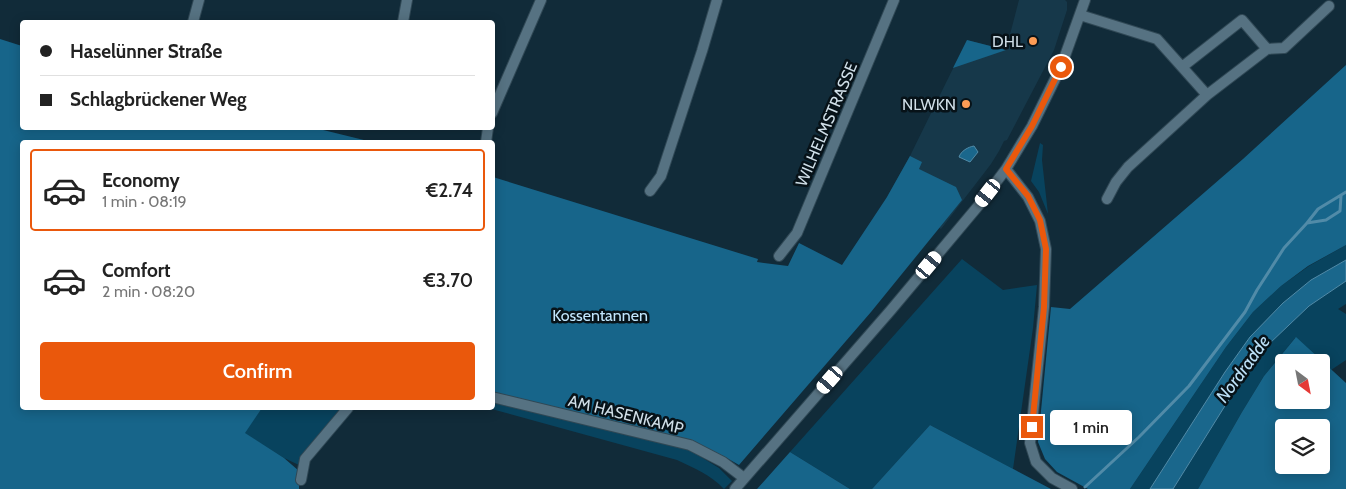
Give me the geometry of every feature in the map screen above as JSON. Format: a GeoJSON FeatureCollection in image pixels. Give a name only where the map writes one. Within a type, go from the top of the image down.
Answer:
{"type":"FeatureCollection","features":[{"type":"Feature","properties":{"kind":"street"},"geometry":{"type":"LineString","coordinates":[[194,20],[199,0]]}},
{"type":"Feature","properties":{"kind":"street"},"geometry":{"type":"LineString","coordinates":[[403,20],[407,0]]}},
{"type":"Feature","properties":{"kind":"street"},"geometry":{"type":"LineString","coordinates":[[495,106],[542,0]]}},
{"type":"Feature","properties":{"kind":"street"},"geometry":{"type":"LineString","coordinates":[[650,191],[660,176],[717,0]]}},
{"type":"Feature","properties":{"kind":"street","name":"WILHELMSTRASSE"},"geometry":{"type":"LineString","coordinates":[[779,256],[797,233],[894,0]]}},
{"type":"Feature","properties":{"kind":"street"},"geometry":{"type":"LineString","coordinates":[[735,489],[891,310],[979,205],[1006,169],[1032,126],[1061,67],[1085,0]]}},
{"type":"Feature","properties":{"kind":"street"},"geometry":{"type":"LineString","coordinates":[[1107,199],[1116,182],[1128,167],[1207,95],[1267,49],[1284,48],[1329,6]]}},
{"type":"Feature","properties":{"kind":"street"},"geometry":{"type":"LineString","coordinates":[[1080,15],[1156,39],[1207,95]]}},
{"type":"Feature","properties":{"kind":"street"},"geometry":{"type":"LineString","coordinates":[[1182,67],[1242,20],[1267,49]]}},
{"type":"Feature","properties":{"kind":"street"},"geometry":{"type":"LineString","coordinates":[[1006,169],[1028,196],[1040,220],[1046,249],[1044,307],[1030,443],[1036,462],[1052,478],[1072,489]]}},
{"type":"Feature","properties":{"kind":"street","name":"AM HASENKAMP"},"geometry":{"type":"LineString","coordinates":[[495,398],[690,445],[723,462],[744,478]]}},
{"type":"Feature","properties":{"kind":"street"},"geometry":{"type":"LineString","coordinates":[[302,480],[305,459],[346,410]]}},
{"type":"Feature","properties":{"kind":"shaded area"},"geometry":{"type":"Polygon","coordinates":[[[1019,0],[1065,0],[1067,2],[1067,10],[1054,50],[1007,140],[1004,141],[991,164],[941,229],[887,197],[910,156],[967,40],[1006,50],[1019,0]]]}},
{"type":"Feature","properties":{"kind":"shaded area"},"geometry":{"type":"Polygon","coordinates":[[[1040,143],[1043,145],[1042,160],[1048,214],[1039,192],[1031,181],[1040,143]]]}},
{"type":"Feature","properties":{"kind":"shaded area"},"geometry":{"type":"Polygon","coordinates":[[[1346,245],[1346,260],[1311,280],[1283,303],[1250,337],[1225,372],[1150,489],[1130,489],[1226,347],[1253,312],[1281,286],[1309,266],[1346,245]]]}},
{"type":"Feature","properties":{"kind":"shaded area"},"geometry":{"type":"Polygon","coordinates":[[[962,259],[1003,290],[1037,285],[1033,328],[1013,469],[930,425],[872,489],[850,489],[790,452],[962,259]]]}},
{"type":"Feature","properties":{"kind":"shaded area"},"geometry":{"type":"Polygon","coordinates":[[[1346,281],[1346,304],[1338,309],[1346,314],[1346,360],[1331,370],[1330,354],[1313,354],[1295,338],[1282,354],[1275,354],[1275,363],[1264,376],[1242,412],[1198,489],[1173,489],[1228,401],[1269,344],[1309,306],[1346,281]]]}},
{"type":"Feature","properties":{"kind":"shaded area"},"geometry":{"type":"Polygon","coordinates":[[[495,401],[688,449],[719,468],[732,481],[724,489],[708,476],[677,460],[495,410],[495,401]]]}},
{"type":"Feature","properties":{"kind":"shaded area"},"geometry":{"type":"Polygon","coordinates":[[[261,410],[339,410],[302,457],[299,465],[244,433],[261,410]]]}},
{"type":"Feature","properties":{"kind":"green space"},"geometry":{"type":"Polygon","coordinates":[[[0,39],[20,45],[20,130],[323,130],[364,140],[20,140],[20,410],[261,410],[245,433],[284,458],[299,471],[299,489],[0,489],[0,39]]]}},
{"type":"Feature","properties":{"kind":"green space"},"geometry":{"type":"Polygon","coordinates":[[[967,40],[1006,50],[953,68],[967,40]]]}},
{"type":"Feature","properties":{"kind":"green space"},"geometry":{"type":"Polygon","coordinates":[[[1346,65],[1346,245],[1308,266],[1281,286],[1253,312],[1226,347],[1130,489],[1088,489],[1057,472],[1045,459],[1038,442],[1051,307],[1070,309],[1243,159],[1346,65]]]}},
{"type":"Feature","properties":{"kind":"green space","name":"Kossentannen"},"geometry":{"type":"Polygon","coordinates":[[[910,156],[922,162],[919,169],[956,187],[962,200],[871,312],[739,465],[691,442],[495,393],[495,178],[758,259],[757,262],[788,266],[799,243],[842,265],[887,197],[910,156]]]}},
{"type":"Feature","properties":{"kind":"green space"},"geometry":{"type":"Polygon","coordinates":[[[1296,337],[1314,354],[1282,354],[1296,337]]]}},
{"type":"Feature","properties":{"kind":"green space"},"geometry":{"type":"Polygon","coordinates":[[[1275,363],[1275,409],[1330,409],[1330,368],[1346,383],[1346,489],[1198,489],[1264,376],[1275,363]]]}},
{"type":"Feature","properties":{"kind":"green space"},"geometry":{"type":"Polygon","coordinates":[[[930,425],[1051,489],[872,489],[930,425]]]}},
{"type":"Feature","properties":{"kind":"green space"},"geometry":{"type":"Polygon","coordinates":[[[790,452],[850,489],[757,489],[790,452]]]}},
{"type":"Feature","properties":{"kind":"water"},"geometry":{"type":"Polygon","coordinates":[[[974,146],[978,152],[970,162],[959,157],[969,147],[974,146]]]}},
{"type":"Feature","properties":{"kind":"water","name":"Nordradde"},"geometry":{"type":"Polygon","coordinates":[[[1346,260],[1346,281],[1309,306],[1269,344],[1228,401],[1173,489],[1150,489],[1225,372],[1250,337],[1283,303],[1311,280],[1346,260]]]}},
{"type":"Feature","properties":{"kind":"waterway"},"geometry":{"type":"LineString","coordinates":[[1085,487],[1139,437],[1189,386],[1245,312],[1284,248],[1318,209],[1346,192]]}},
{"type":"Feature","properties":{"kind":"waterway"},"geometry":{"type":"LineString","coordinates":[[1307,223],[1326,220],[1340,211],[1341,196]]}},
{"type":"Feature","properties":{"kind":"place","name":"DHL"},"geometry":{"type":"Point","coordinates":[1033,41]}},
{"type":"Feature","properties":{"kind":"place","name":"NLWKN"},"geometry":{"type":"Point","coordinates":[966,104]}},
{"type":"Feature","properties":{"kind":"route"},"geometry":{"type":"LineString","coordinates":[[1032,427],[1044,307],[1046,249],[1040,220],[1028,196],[1006,169],[1032,126],[1061,67]]}}]}
